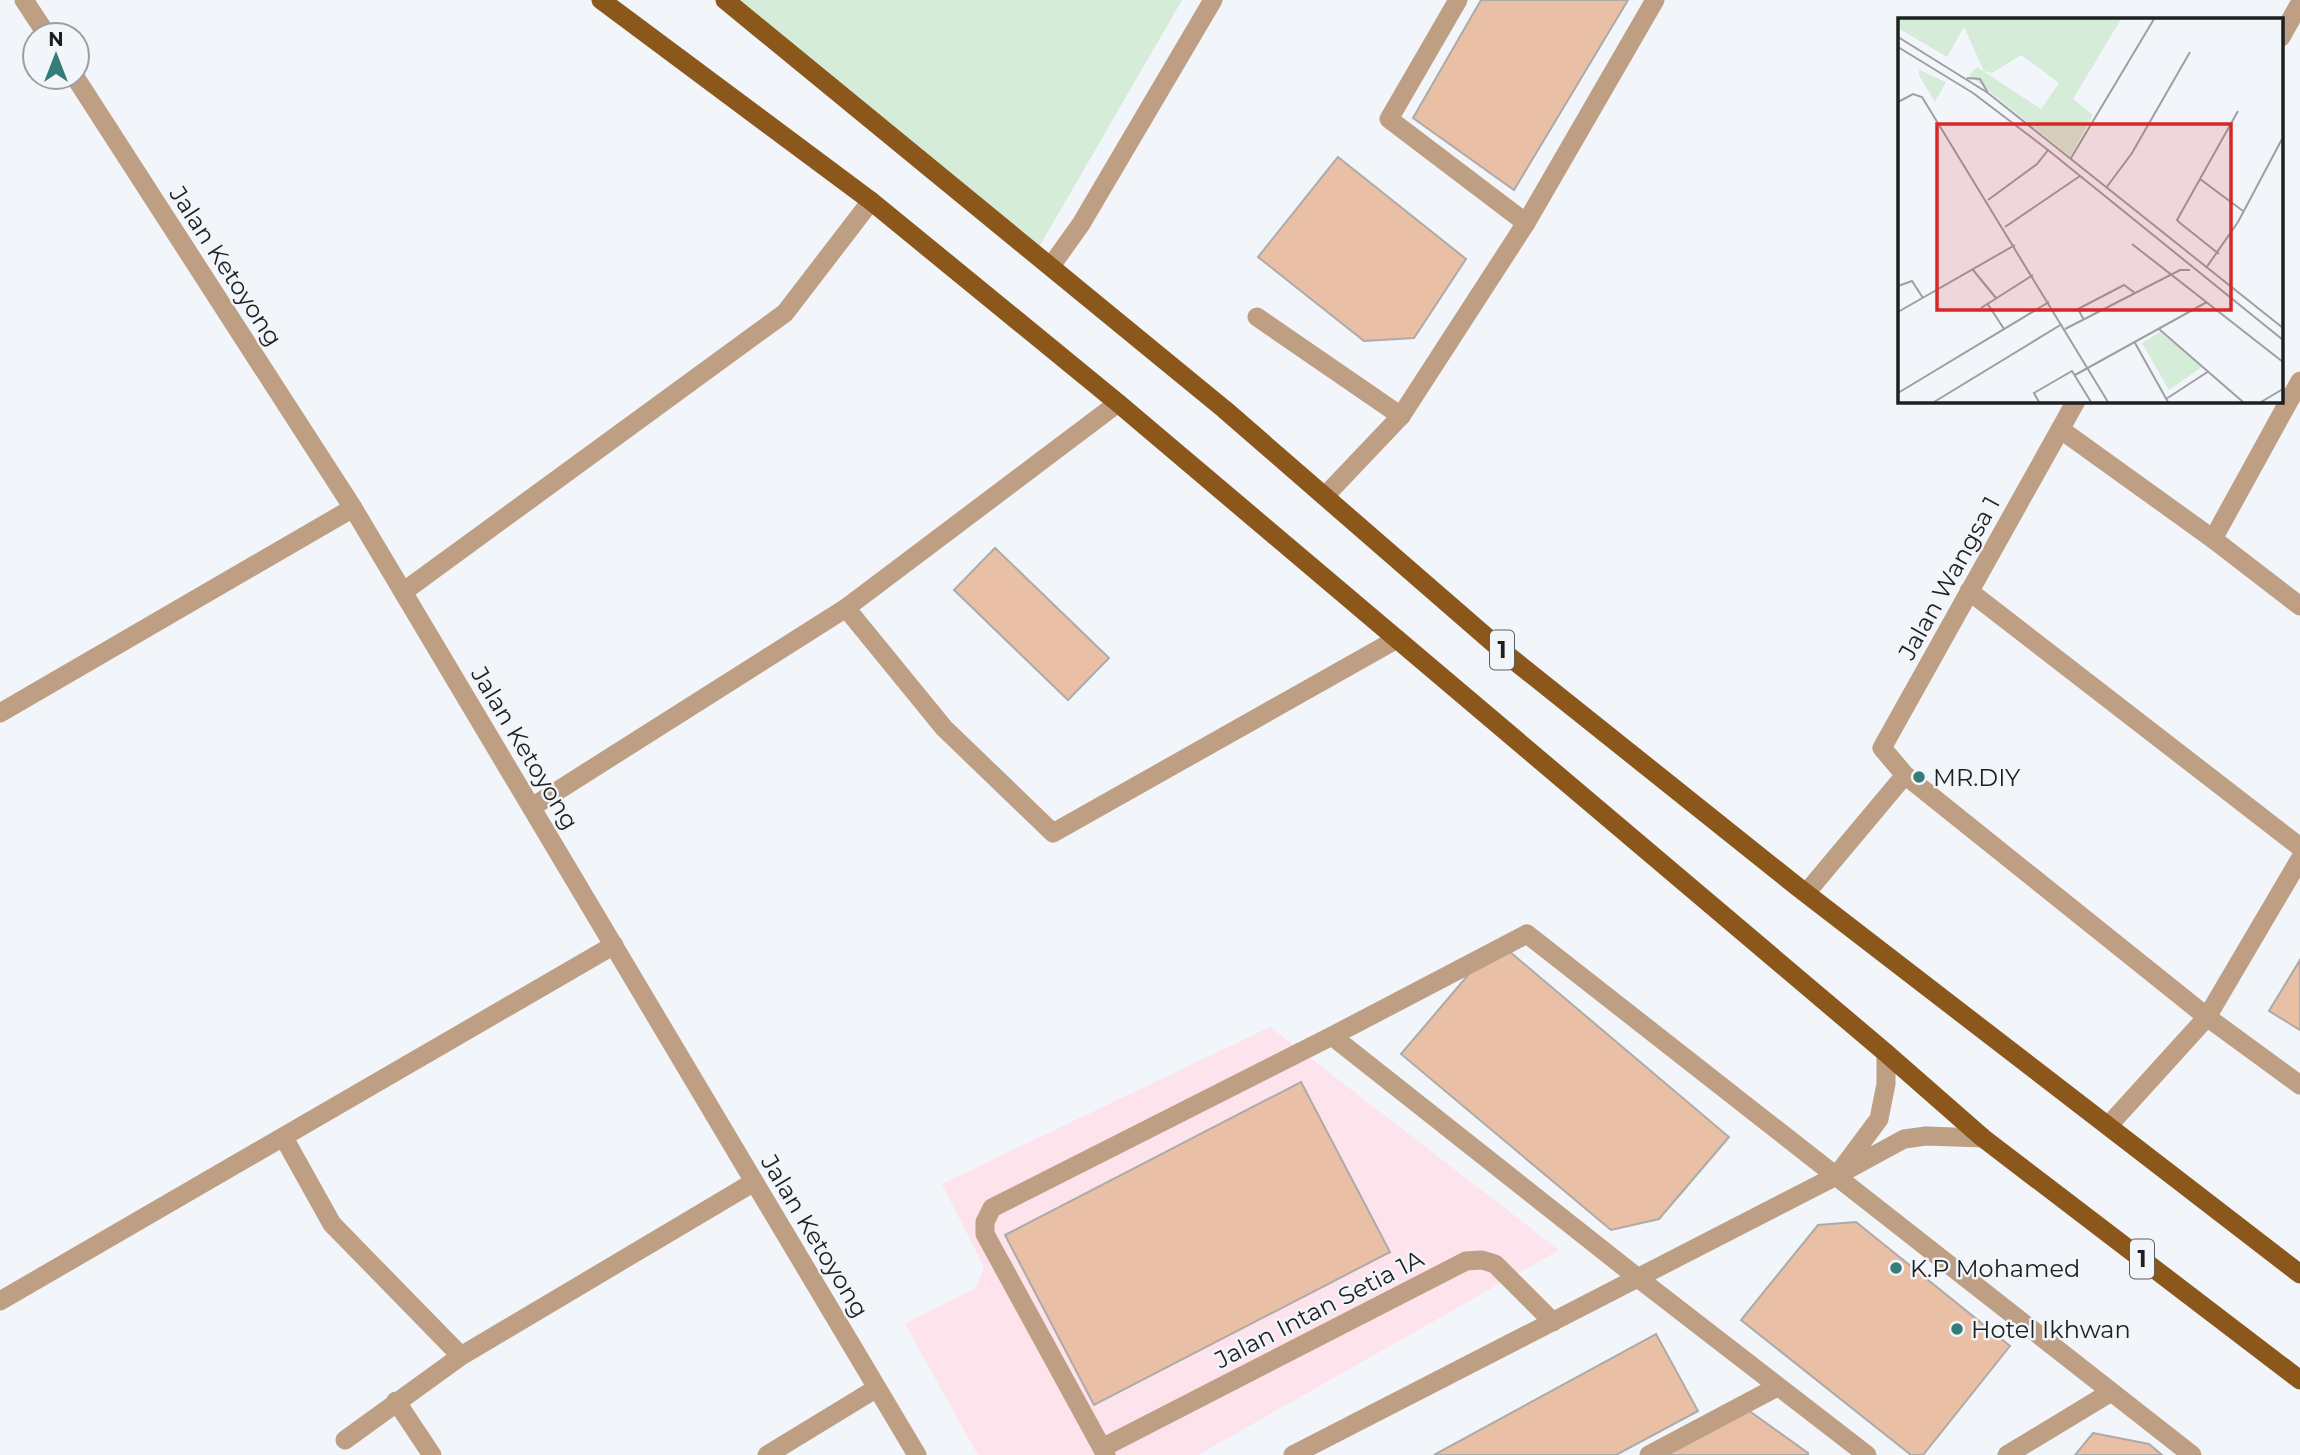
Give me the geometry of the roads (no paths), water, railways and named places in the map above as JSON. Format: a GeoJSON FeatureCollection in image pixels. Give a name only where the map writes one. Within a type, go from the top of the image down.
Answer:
{"type":"FeatureCollection","features":[{"type":"Feature","properties":{"kind":"main road","name":"1"},"geometry":{"type":"LineString","coordinates":[[601,0],[871,201],[1118,402],[1886,1053],[1983,1139],[2300,1380]]}},
{"type":"Feature","properties":{"kind":"main road","name":"1"},"geometry":{"type":"LineString","coordinates":[[725,0],[1224,408],[1506,654],[1807,892],[2300,1274]]}},
{"type":"Feature","properties":{"kind":"street"},"geometry":{"type":"LineString","coordinates":[[24,0],[38,21]]}},
{"type":"Feature","properties":{"kind":"street"},"geometry":{"type":"LineString","coordinates":[[1051,266],[1081,224],[1213,0]]}},
{"type":"Feature","properties":{"kind":"street"},"geometry":{"type":"LineString","coordinates":[[1458,0],[1389,119],[1527,223]]}},
{"type":"Feature","properties":{"kind":"street"},"geometry":{"type":"LineString","coordinates":[[1325,496],[1401,416],[1527,223],[1655,0]]}},
{"type":"Feature","properties":{"kind":"street"},"geometry":{"type":"LineString","coordinates":[[2282,35],[2300,3]]}},
{"type":"Feature","properties":{"kind":"street","name":"Jalan Ketoyong"},"geometry":{"type":"LineString","coordinates":[[84,91],[353,508],[917,1455]]}},
{"type":"Feature","properties":{"kind":"street"},"geometry":{"type":"LineString","coordinates":[[403,592],[785,313],[871,201]]}},
{"type":"Feature","properties":{"kind":"street"},"geometry":{"type":"LineString","coordinates":[[1257,317],[1401,416]]}},
{"type":"Feature","properties":{"kind":"street"},"geometry":{"type":"LineString","coordinates":[[2213,539],[2300,380]]}},
{"type":"Feature","properties":{"kind":"street"},"geometry":{"type":"LineString","coordinates":[[531,807],[846,608],[1118,402]]}},
{"type":"Feature","properties":{"kind":"street","name":"Jalan Wangsa 1"},"geometry":{"type":"LineString","coordinates":[[1905,775],[1882,748],[2075,402]]}},
{"type":"Feature","properties":{"kind":"street"},"geometry":{"type":"LineString","coordinates":[[2060,429],[2213,539],[2300,606]]}},
{"type":"Feature","properties":{"kind":"street"},"geometry":{"type":"LineString","coordinates":[[0,713],[353,508]]}},
{"type":"Feature","properties":{"kind":"street"},"geometry":{"type":"LineString","coordinates":[[1969,591],[2300,847]]}},
{"type":"Feature","properties":{"kind":"street"},"geometry":{"type":"LineString","coordinates":[[846,608],[944,727],[1053,834],[1397,639]]}},
{"type":"Feature","properties":{"kind":"street"},"geometry":{"type":"LineString","coordinates":[[1807,892],[1905,775],[2207,1017],[2300,1085]]}},
{"type":"Feature","properties":{"kind":"street"},"geometry":{"type":"LineString","coordinates":[[2109,1125],[2207,1017],[2300,859]]}},
{"type":"Feature","properties":{"kind":"street"},"geometry":{"type":"LineString","coordinates":[[1104,1452],[985,1234],[985,1222],[992,1208],[1527,934],[2192,1455]]}},
{"type":"Feature","properties":{"kind":"street"},"geometry":{"type":"LineString","coordinates":[[0,1301],[284,1139],[614,945]]}},
{"type":"Feature","properties":{"kind":"street"},"geometry":{"type":"LineString","coordinates":[[1332,1036],[1867,1455]]}},
{"type":"Feature","properties":{"kind":"street"},"geometry":{"type":"LineString","coordinates":[[1836,1176],[1879,1119],[1886,1084],[1886,1053]]}},
{"type":"Feature","properties":{"kind":"street"},"geometry":{"type":"LineString","coordinates":[[1293,1455],[1904,1139],[1926,1136],[1983,1139]]}},
{"type":"Feature","properties":{"kind":"street"},"geometry":{"type":"LineString","coordinates":[[284,1139],[332,1224],[461,1356]]}},
{"type":"Feature","properties":{"kind":"street"},"geometry":{"type":"LineString","coordinates":[[345,1440],[461,1356],[754,1182]]}},
{"type":"Feature","properties":{"kind":"street","name":"Jalan Intan Setia 1A"},"geometry":{"type":"LineString","coordinates":[[1104,1452],[1466,1261],[1482,1260],[1495,1264],[1553,1322]]}},
{"type":"Feature","properties":{"kind":"street"},"geometry":{"type":"LineString","coordinates":[[1649,1455],[1777,1387]]}},
{"type":"Feature","properties":{"kind":"street"},"geometry":{"type":"LineString","coordinates":[[767,1455],[877,1388]]}},
{"type":"Feature","properties":{"kind":"street"},"geometry":{"type":"LineString","coordinates":[[2007,1455],[2110,1392]]}},
{"type":"Feature","properties":{"kind":"street"},"geometry":{"type":"LineString","coordinates":[[396,1401],[432,1455]]}},
{"type":"Feature","properties":{"kind":"place","name":"MR.DIY"},"geometry":{"type":"Point","coordinates":[1919,777]}},
{"type":"Feature","properties":{"kind":"place","name":"K.P Mohamed"},"geometry":{"type":"Point","coordinates":[1896,1268]}},
{"type":"Feature","properties":{"kind":"place","name":"Hotel Ikhwan"},"geometry":{"type":"Point","coordinates":[1957,1329]}}]}
